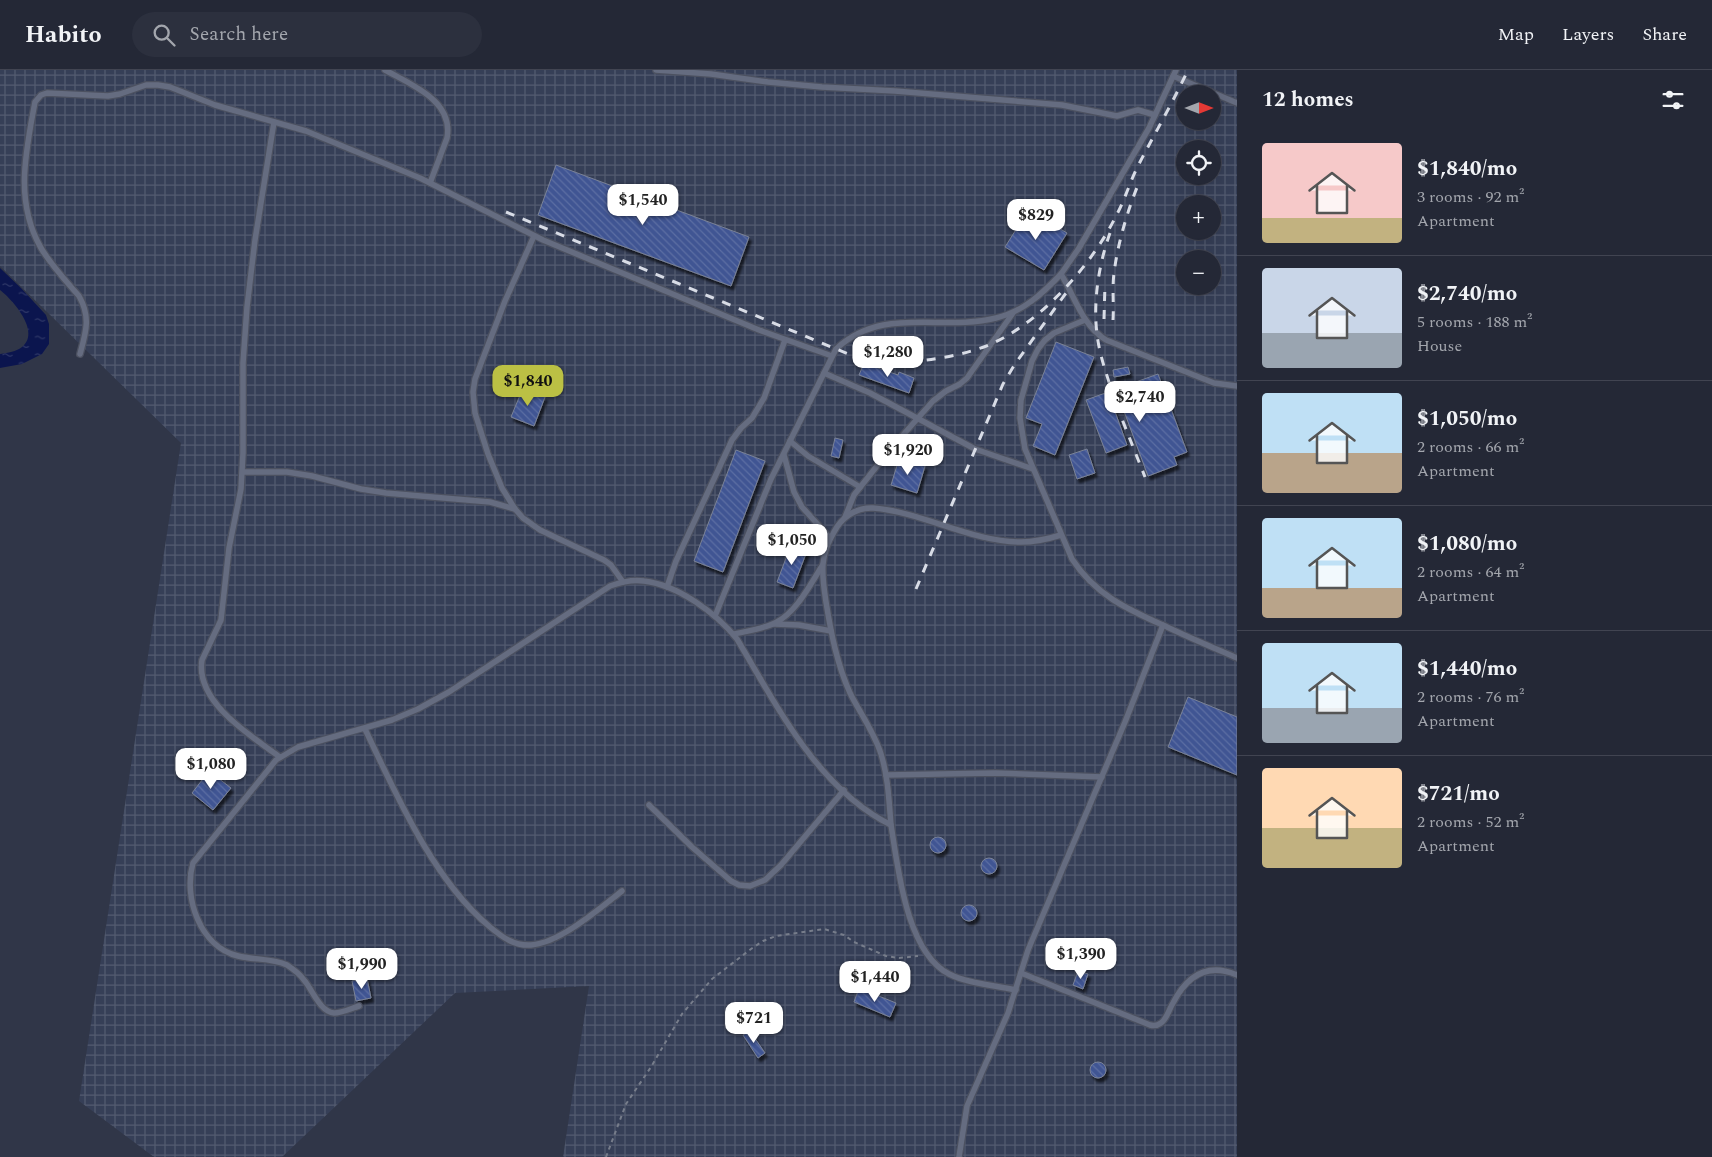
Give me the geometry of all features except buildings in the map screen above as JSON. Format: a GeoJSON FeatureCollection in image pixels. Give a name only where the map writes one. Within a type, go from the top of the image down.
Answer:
{"type":"FeatureCollection","features":[{"type":"Feature","properties":{"kind":"lane"},"geometry":{"type":"LineString","coordinates":[[386,70],[425,93],[441,107],[446,115],[447,138],[430,183]]}},
{"type":"Feature","properties":{"kind":"lane"},"geometry":{"type":"LineString","coordinates":[[656,70],[711,74],[813,86],[1062,105],[1117,116],[1138,110],[1155,116]]}},
{"type":"Feature","properties":{"kind":"lane"},"geometry":{"type":"LineString","coordinates":[[715,616],[772,479],[836,349],[854,335],[869,328],[886,324],[981,321],[1012,313],[1027,305],[1043,293],[1061,274],[1079,248],[1155,116],[1175,73],[1237,103]]}},
{"type":"Feature","properties":{"kind":"lane"},"geometry":{"type":"LineString","coordinates":[[80,354],[87,324],[84,304],[42,249],[33,232],[25,203],[25,158],[37,98],[47,92],[108,96],[146,85],[158,85],[170,87],[215,105],[306,131],[430,183],[534,236],[663,292],[785,340],[832,356]]}},
{"type":"Feature","properties":{"kind":"lane"},"geometry":{"type":"LineString","coordinates":[[274,122],[255,240],[247,307],[243,362],[243,472],[229,548],[221,620],[202,660],[201,674],[213,699],[222,710],[242,729],[280,757]]}},
{"type":"Feature","properties":{"kind":"lane"},"geometry":{"type":"LineString","coordinates":[[534,236],[475,379],[473,392],[475,413],[488,454],[502,488],[516,509],[524,518],[540,530],[604,560],[623,582]]}},
{"type":"Feature","properties":{"kind":"lane"},"geometry":{"type":"LineString","coordinates":[[1061,274],[1085,320],[1097,334],[1106,340],[1214,383],[1237,386]]}},
{"type":"Feature","properties":{"kind":"lane"},"geometry":{"type":"LineString","coordinates":[[845,518],[854,495],[888,452],[933,401],[946,390],[960,384],[967,378],[1012,313]]}},
{"type":"Feature","properties":{"kind":"lane"},"geometry":{"type":"LineString","coordinates":[[1085,320],[1054,333],[1038,349],[1032,361],[1021,400],[1020,418],[1025,449],[1072,560],[1092,585],[1131,611],[1237,658]]}},
{"type":"Feature","properties":{"kind":"lane"},"geometry":{"type":"LineString","coordinates":[[667,587],[676,561],[732,440],[752,418],[764,398],[785,340]]}},
{"type":"Feature","properties":{"kind":"lane"},"geometry":{"type":"LineString","coordinates":[[824,373],[870,393],[975,450],[1033,468]]}},
{"type":"Feature","properties":{"kind":"lane"},"geometry":{"type":"LineString","coordinates":[[790,440],[808,456],[860,487]]}},
{"type":"Feature","properties":{"kind":"lane"},"geometry":{"type":"LineString","coordinates":[[784,454],[794,492],[802,506],[830,538]]}},
{"type":"Feature","properties":{"kind":"lane"},"geometry":{"type":"LineString","coordinates":[[243,472],[287,472],[386,493],[490,502],[516,509]]}},
{"type":"Feature","properties":{"kind":"lane"},"geometry":{"type":"LineString","coordinates":[[1016,990],[961,978],[948,973],[937,966],[926,954],[903,895],[891,824],[886,775],[881,754],[850,692],[840,667],[831,631],[823,579],[823,564],[830,538],[837,526],[845,518],[862,509],[873,508],[906,514],[965,532],[1005,541],[1029,542],[1061,535]]}},
{"type":"Feature","properties":{"kind":"lane"},"geometry":{"type":"LineString","coordinates":[[775,624],[796,604],[823,564]]}},
{"type":"Feature","properties":{"kind":"lane"},"geometry":{"type":"LineString","coordinates":[[359,1006],[337,1013],[327,1011],[297,972],[280,963],[238,956],[218,946],[209,938],[195,913],[189,882],[193,863],[280,757],[298,747],[392,720],[418,709],[449,692],[586,600],[610,586],[623,582],[644,581],[667,587],[702,606],[715,616],[734,634],[790,728],[810,755],[861,806],[891,824]]}},
{"type":"Feature","properties":{"kind":"lane"},"geometry":{"type":"LineString","coordinates":[[734,634],[775,624],[799,625],[831,631]]}},
{"type":"Feature","properties":{"kind":"lane"},"geometry":{"type":"LineString","coordinates":[[959,1157],[967,1106],[972,1092],[998,1038],[1016,990],[1028,950],[1102,777],[1163,625]]}},
{"type":"Feature","properties":{"kind":"lane"},"geometry":{"type":"LineString","coordinates":[[365,728],[407,816],[447,882],[460,899],[482,920],[508,940],[519,944],[539,944],[575,926],[622,892]]}},
{"type":"Feature","properties":{"kind":"lane"},"geometry":{"type":"LineString","coordinates":[[886,775],[995,773],[1102,777]]}},
{"type":"Feature","properties":{"kind":"lane"},"geometry":{"type":"LineString","coordinates":[[649,805],[692,847],[731,881],[739,885],[750,886],[764,880],[781,864],[844,790]]}},
{"type":"Feature","properties":{"kind":"lane"},"geometry":{"type":"LineString","coordinates":[[1021,973],[1155,1026],[1164,1020],[1182,989],[1191,978],[1200,973],[1217,970],[1237,975]]}},
{"type":"Feature","properties":{"kind":"path"},"geometry":{"type":"LineString","coordinates":[[606,1157],[626,1104],[652,1067],[682,1014],[712,979],[763,941],[776,936],[824,929],[844,935],[854,942],[886,956],[899,958],[926,954]]}},
{"type":"Feature","properties":{"kind":"shaded area"},"geometry":{"type":"Polygon","coordinates":[[[0,70],[1237,70],[1237,1157],[563,1157],[589,986],[455,993],[282,1157],[154,1157],[79,1101],[181,443],[0,266],[0,70]]]}},
{"type":"Feature","properties":{"kind":"water"},"geometry":{"type":"Polygon","coordinates":[[[0,268],[46,315],[49,324],[49,344],[42,354],[22,364],[0,368],[0,354],[19,349],[26,343],[28,335],[24,318],[12,301],[0,290],[0,268]]]}},
{"type":"Feature","properties":{"kind":"railway"},"geometry":{"type":"LineString","coordinates":[[506,212],[853,356],[896,362],[947,357],[981,348],[1010,334],[1046,307],[1079,272],[1106,235],[1122,204],[1136,170],[1188,70]]}},
{"type":"Feature","properties":{"kind":"railway"},"geometry":{"type":"LineString","coordinates":[[1113,320],[1113,285],[1118,249],[1131,202],[1140,180]]}},
{"type":"Feature","properties":{"kind":"railway"},"geometry":{"type":"LineString","coordinates":[[1110,233],[1099,276],[1096,322],[1100,351],[1112,392]]}},
{"type":"Feature","properties":{"kind":"railway"},"geometry":{"type":"LineString","coordinates":[[1104,319],[1105,284]]}},
{"type":"Feature","properties":{"kind":"railway"},"geometry":{"type":"LineString","coordinates":[[916,589],[1003,384],[1015,364],[1066,293]]}},
{"type":"Feature","properties":{"kind":"railway"},"geometry":{"type":"LineString","coordinates":[[1116,404],[1145,477]]}}]}
